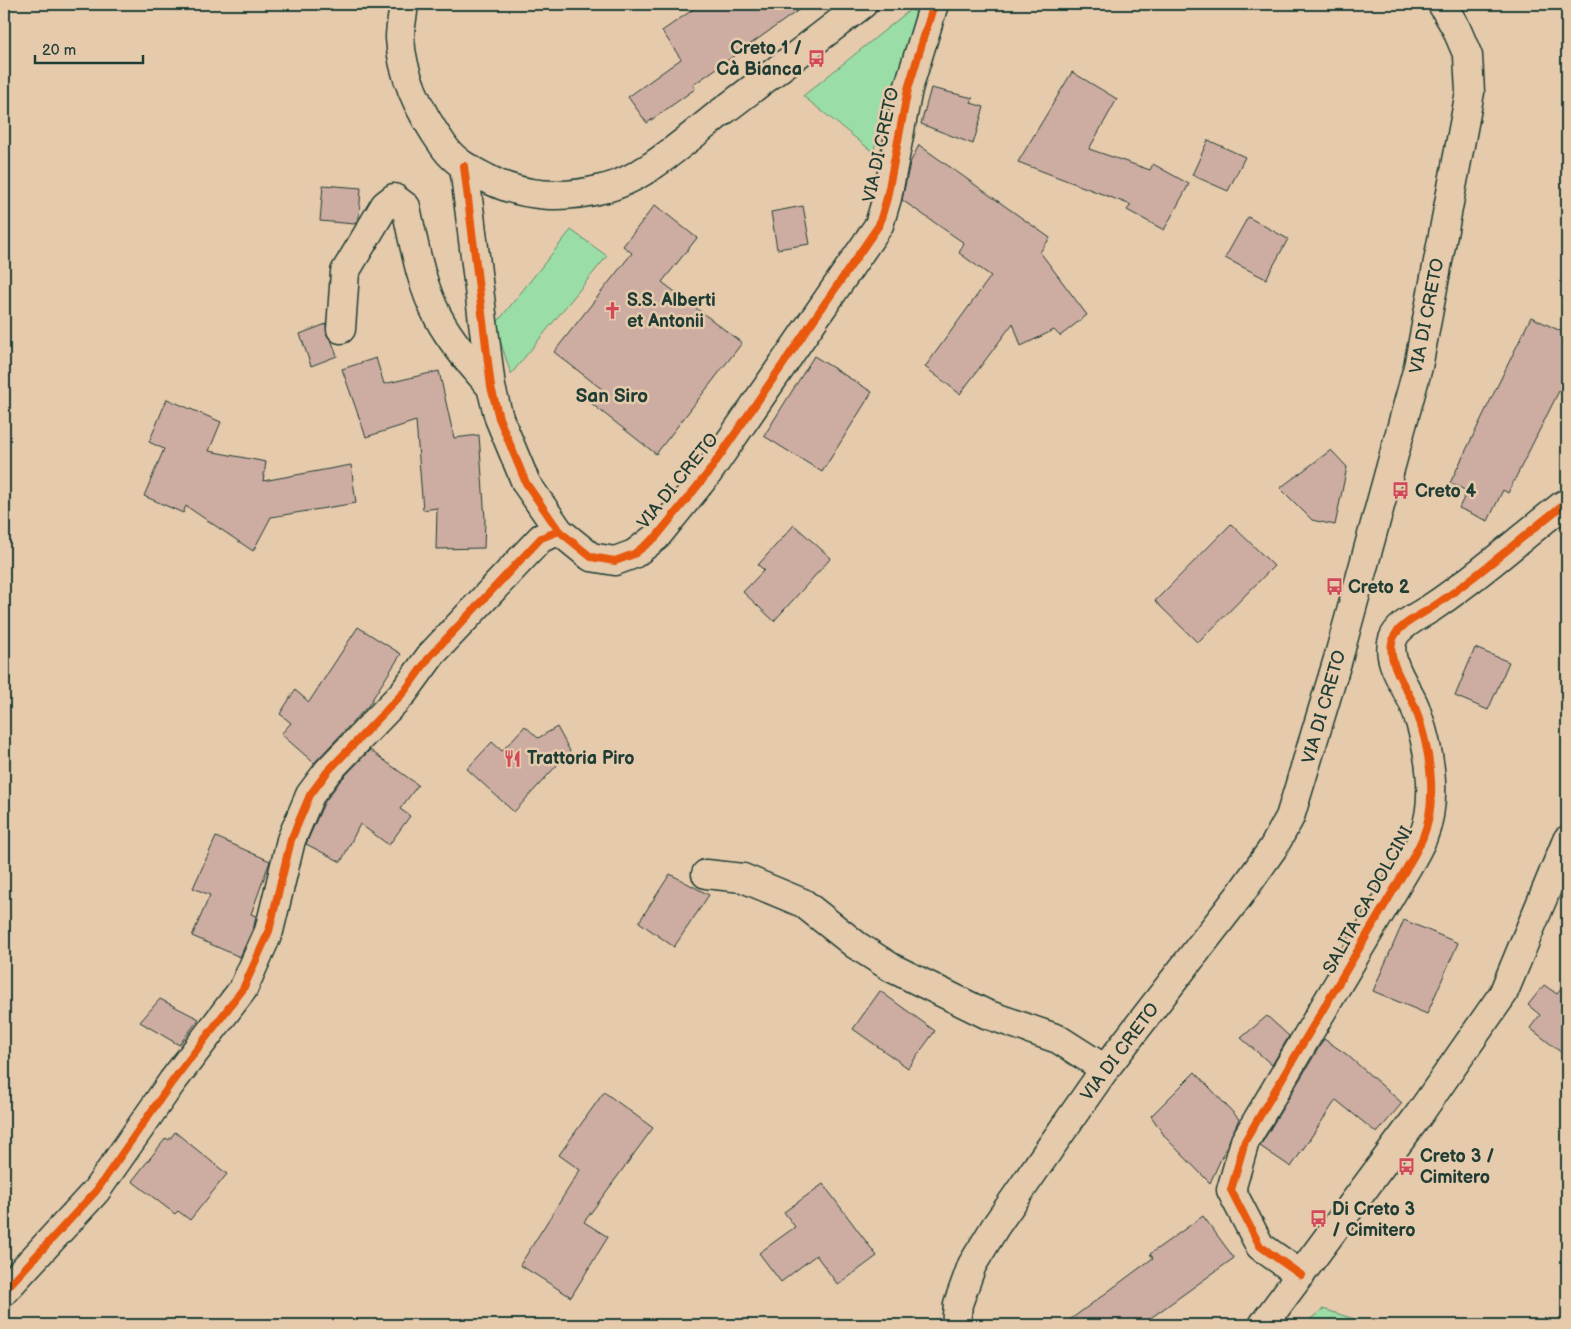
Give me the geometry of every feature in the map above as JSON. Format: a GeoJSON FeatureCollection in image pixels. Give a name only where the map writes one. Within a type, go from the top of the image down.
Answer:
{"type":"FeatureCollection","features":[{"type":"Feature","properties":{"kind":"street"},"geometry":{"type":"LineString","coordinates":[[404,4],[400,37],[404,69],[428,125],[450,154],[464,166],[502,186],[526,193],[574,194],[603,189],[619,183],[666,156],[863,4]]}},
{"type":"Feature","properties":{"kind":"street","name":"VIA DI CRETO"},"geometry":{"type":"LineString","coordinates":[[464,166],[491,387],[499,418],[526,483],[559,531],[591,557],[615,561],[634,554],[656,537],[708,473],[879,225],[887,198],[908,89],[934,4]]}},
{"type":"Feature","properties":{"kind":"street","name":"VIA DI CRETO"},"geometry":{"type":"LineString","coordinates":[[956,1325],[958,1304],[972,1266],[994,1227],[1105,1069],[1239,896],[1273,848],[1290,817],[1305,772],[1418,367],[1470,92],[1468,56],[1456,28],[1442,4]]}},
{"type":"Feature","properties":{"kind":"street"},"geometry":{"type":"LineString","coordinates":[[341,329],[346,272],[386,205],[394,198],[406,207],[418,263],[437,316],[460,350],[491,387]]}},
{"type":"Feature","properties":{"kind":"street","name":"SALITA CA DOLCINI"},"geometry":{"type":"LineString","coordinates":[[1301,1275],[1260,1246],[1231,1190],[1245,1141],[1399,881],[1422,837],[1428,818],[1430,784],[1428,752],[1414,704],[1392,656],[1393,639],[1408,624],[1438,604],[1563,505]]}},
{"type":"Feature","properties":{"kind":"street"},"geometry":{"type":"LineString","coordinates":[[4,1291],[96,1191],[172,1082],[243,989],[269,932],[291,840],[310,795],[328,771],[404,692],[431,655],[541,538],[559,531]]}},
{"type":"Feature","properties":{"kind":"street"},"geometry":{"type":"LineString","coordinates":[[1263,1325],[1418,1116],[1503,994],[1567,840]]}},
{"type":"Feature","properties":{"kind":"street"},"geometry":{"type":"LineString","coordinates":[[706,874],[743,878],[803,902],[856,945],[892,968],[986,1014],[1058,1039],[1105,1069]]}},
{"type":"Feature","properties":{"kind":"green space"},"geometry":{"type":"Polygon","coordinates":[[[910,10],[919,13],[873,152],[803,96],[910,10]]]}},
{"type":"Feature","properties":{"kind":"green space"},"geometry":{"type":"Polygon","coordinates":[[[571,230],[607,256],[511,374],[495,325],[571,230]]]}},
{"type":"Feature","properties":{"kind":"green space"},"geometry":{"type":"Polygon","coordinates":[[[1323,1309],[1373,1325],[1303,1325],[1323,1309]]]}},
{"type":"Feature","properties":{"kind":"building"},"geometry":{"type":"Polygon","coordinates":[[[701,4],[807,4],[693,85],[695,89],[647,123],[628,97],[681,59],[662,31],[701,4]]]}},
{"type":"Feature","properties":{"kind":"building"},"geometry":{"type":"Polygon","coordinates":[[[1072,72],[1117,99],[1089,149],[1150,170],[1153,164],[1189,184],[1164,230],[1127,210],[1131,205],[1018,162],[1072,72]]]}},
{"type":"Feature","properties":{"kind":"building"},"geometry":{"type":"Polygon","coordinates":[[[931,88],[973,98],[971,103],[984,107],[973,144],[921,124],[931,88]]]}},
{"type":"Feature","properties":{"kind":"building"},"geometry":{"type":"Polygon","coordinates":[[[1208,140],[1245,157],[1228,191],[1192,175],[1208,140]]]}},
{"type":"Feature","properties":{"kind":"building"},"geometry":{"type":"Polygon","coordinates":[[[919,145],[1050,238],[1040,252],[1087,315],[1060,336],[1054,330],[1021,346],[1013,323],[960,394],[925,367],[991,276],[959,253],[964,243],[902,200],[910,163],[919,145]]]}},
{"type":"Feature","properties":{"kind":"building"},"geometry":{"type":"Polygon","coordinates":[[[323,185],[361,188],[359,217],[355,224],[320,221],[323,185]]]}},
{"type":"Feature","properties":{"kind":"building"},"geometry":{"type":"Polygon","coordinates":[[[655,205],[697,238],[662,282],[742,343],[656,454],[592,404],[603,390],[554,352],[632,253],[623,246],[655,205]]]}},
{"type":"Feature","properties":{"kind":"building"},"geometry":{"type":"Polygon","coordinates":[[[803,206],[810,244],[777,249],[771,212],[803,206]]]}},
{"type":"Feature","properties":{"kind":"building"},"geometry":{"type":"Polygon","coordinates":[[[1248,217],[1288,239],[1266,279],[1225,258],[1248,217]]]}},
{"type":"Feature","properties":{"kind":"building"},"geometry":{"type":"Polygon","coordinates":[[[1531,317],[1567,334],[1567,392],[1560,389],[1508,493],[1503,490],[1488,521],[1459,508],[1467,491],[1450,483],[1531,317]]]}},
{"type":"Feature","properties":{"kind":"building"},"geometry":{"type":"Polygon","coordinates":[[[326,324],[327,335],[332,342],[337,356],[311,366],[300,334],[326,324]]]}},
{"type":"Feature","properties":{"kind":"building"},"geometry":{"type":"Polygon","coordinates":[[[814,356],[872,392],[822,472],[764,436],[814,356]]]}},
{"type":"Feature","properties":{"kind":"building"},"geometry":{"type":"Polygon","coordinates":[[[376,358],[384,384],[439,371],[454,438],[479,435],[485,519],[484,548],[436,549],[437,508],[423,510],[416,421],[366,437],[342,369],[376,358]]]}},
{"type":"Feature","properties":{"kind":"building"},"geometry":{"type":"Polygon","coordinates":[[[167,399],[221,422],[209,451],[266,462],[263,481],[351,465],[356,503],[271,517],[253,551],[186,506],[183,513],[144,496],[164,449],[149,442],[167,399]]]}},
{"type":"Feature","properties":{"kind":"building"},"geometry":{"type":"Polygon","coordinates":[[[1331,450],[1347,467],[1335,525],[1312,520],[1280,488],[1331,450]]]}},
{"type":"Feature","properties":{"kind":"building"},"geometry":{"type":"Polygon","coordinates":[[[1231,524],[1274,566],[1198,643],[1155,601],[1231,524]]]}},
{"type":"Feature","properties":{"kind":"building"},"geometry":{"type":"Polygon","coordinates":[[[794,525],[831,558],[774,621],[743,592],[764,570],[758,565],[794,525]]]}},
{"type":"Feature","properties":{"kind":"building"},"geometry":{"type":"Polygon","coordinates":[[[358,627],[401,654],[368,706],[314,763],[281,734],[291,723],[280,714],[295,690],[309,702],[358,627]]]}},
{"type":"Feature","properties":{"kind":"building"},"geometry":{"type":"Polygon","coordinates":[[[1475,648],[1509,662],[1488,710],[1455,696],[1475,648]]]}},
{"type":"Feature","properties":{"kind":"building"},"geometry":{"type":"Polygon","coordinates":[[[525,726],[538,738],[557,727],[570,751],[514,812],[467,769],[492,742],[502,751],[525,726]]]}},
{"type":"Feature","properties":{"kind":"building"},"geometry":{"type":"Polygon","coordinates":[[[370,750],[418,785],[400,809],[410,816],[389,845],[360,824],[341,862],[306,844],[324,803],[340,781],[370,750]]]}},
{"type":"Feature","properties":{"kind":"building"},"geometry":{"type":"Polygon","coordinates":[[[216,837],[270,861],[251,914],[256,916],[254,926],[240,957],[192,936],[210,895],[193,888],[216,837]]]}},
{"type":"Feature","properties":{"kind":"building"},"geometry":{"type":"Polygon","coordinates":[[[670,874],[709,895],[674,947],[639,922],[670,874]]]}},
{"type":"Feature","properties":{"kind":"building"},"geometry":{"type":"Polygon","coordinates":[[[1404,920],[1458,943],[1427,1014],[1373,991],[1404,920]]]}},
{"type":"Feature","properties":{"kind":"building"},"geometry":{"type":"Polygon","coordinates":[[[1567,982],[1567,1057],[1530,1028],[1540,1015],[1528,1005],[1544,985],[1557,994],[1567,982]]]}},
{"type":"Feature","properties":{"kind":"building"},"geometry":{"type":"Polygon","coordinates":[[[880,991],[935,1031],[908,1068],[853,1029],[880,991]]]}},
{"type":"Feature","properties":{"kind":"building"},"geometry":{"type":"Polygon","coordinates":[[[160,999],[199,1019],[179,1045],[140,1022],[160,999]]]}},
{"type":"Feature","properties":{"kind":"building"},"geometry":{"type":"Polygon","coordinates":[[[1267,1016],[1289,1036],[1272,1065],[1241,1038],[1267,1016]]]}},
{"type":"Feature","properties":{"kind":"building"},"geometry":{"type":"Polygon","coordinates":[[[1324,1039],[1346,1054],[1402,1103],[1377,1133],[1336,1100],[1291,1167],[1260,1146],[1324,1039]]]}},
{"type":"Feature","properties":{"kind":"building"},"geometry":{"type":"Polygon","coordinates":[[[1195,1072],[1239,1119],[1210,1183],[1166,1138],[1151,1116],[1195,1072]]]}},
{"type":"Feature","properties":{"kind":"building"},"geometry":{"type":"Polygon","coordinates":[[[604,1092],[653,1128],[584,1222],[608,1237],[571,1297],[520,1265],[580,1170],[559,1155],[604,1092]]]}},
{"type":"Feature","properties":{"kind":"building"},"geometry":{"type":"Polygon","coordinates":[[[175,1132],[227,1174],[190,1220],[178,1211],[175,1214],[132,1181],[166,1138],[169,1140],[175,1132]]]}},
{"type":"Feature","properties":{"kind":"building"},"geometry":{"type":"Polygon","coordinates":[[[823,1184],[877,1256],[838,1285],[816,1255],[781,1282],[759,1253],[795,1227],[784,1212],[823,1184]]]}},
{"type":"Feature","properties":{"kind":"building"},"geometry":{"type":"Polygon","coordinates":[[[1203,1216],[1234,1258],[1141,1325],[1063,1325],[1153,1258],[1150,1254],[1203,1216]]]}},
{"type":"Feature","properties":{"kind":"cycle path"},"geometry":{"type":"LineString","coordinates":[[464,166],[491,387],[499,418],[526,483],[559,531],[591,557],[615,561],[634,554],[656,537],[708,473],[879,225],[887,198],[908,89],[934,4]]}},
{"type":"Feature","properties":{"kind":"cycle path"},"geometry":{"type":"LineString","coordinates":[[1301,1275],[1260,1246],[1231,1190],[1245,1141],[1412,859],[1428,822],[1431,789],[1428,755],[1415,707],[1394,665],[1391,647],[1393,639],[1404,625],[1465,584],[1563,505]]}},
{"type":"Feature","properties":{"kind":"cycle path"},"geometry":{"type":"LineString","coordinates":[[4,1291],[96,1191],[172,1082],[243,989],[269,931],[291,840],[310,795],[328,771],[404,692],[431,655],[541,538],[559,531]]}},
{"type":"Feature","properties":{"kind":"place","name":"Creto 1 / Cà Bianca"},"geometry":{"type":"Point","coordinates":[816,58]}},
{"type":"Feature","properties":{"kind":"place","name":"S.S. Alberti et Antonii"},"geometry":{"type":"Point","coordinates":[613,310]}},
{"type":"Feature","properties":{"kind":"place","name":"Creto 4"},"geometry":{"type":"Point","coordinates":[1401,491]}},
{"type":"Feature","properties":{"kind":"place","name":"Creto 2"},"geometry":{"type":"Point","coordinates":[1334,587]}},
{"type":"Feature","properties":{"kind":"place","name":"Trattoria Piro"},"geometry":{"type":"Point","coordinates":[513,758]}},
{"type":"Feature","properties":{"kind":"place","name":"Creto 3 / Cimitero"},"geometry":{"type":"Point","coordinates":[1406,1166]}},
{"type":"Feature","properties":{"kind":"place","name":"Di Creto 3 / Cimitero"},"geometry":{"type":"Point","coordinates":[1318,1219]}},
{"type":"Feature","properties":{"kind":"district","name":"San Siro"},"geometry":{"type":"Point","coordinates":[612,396]}}]}
